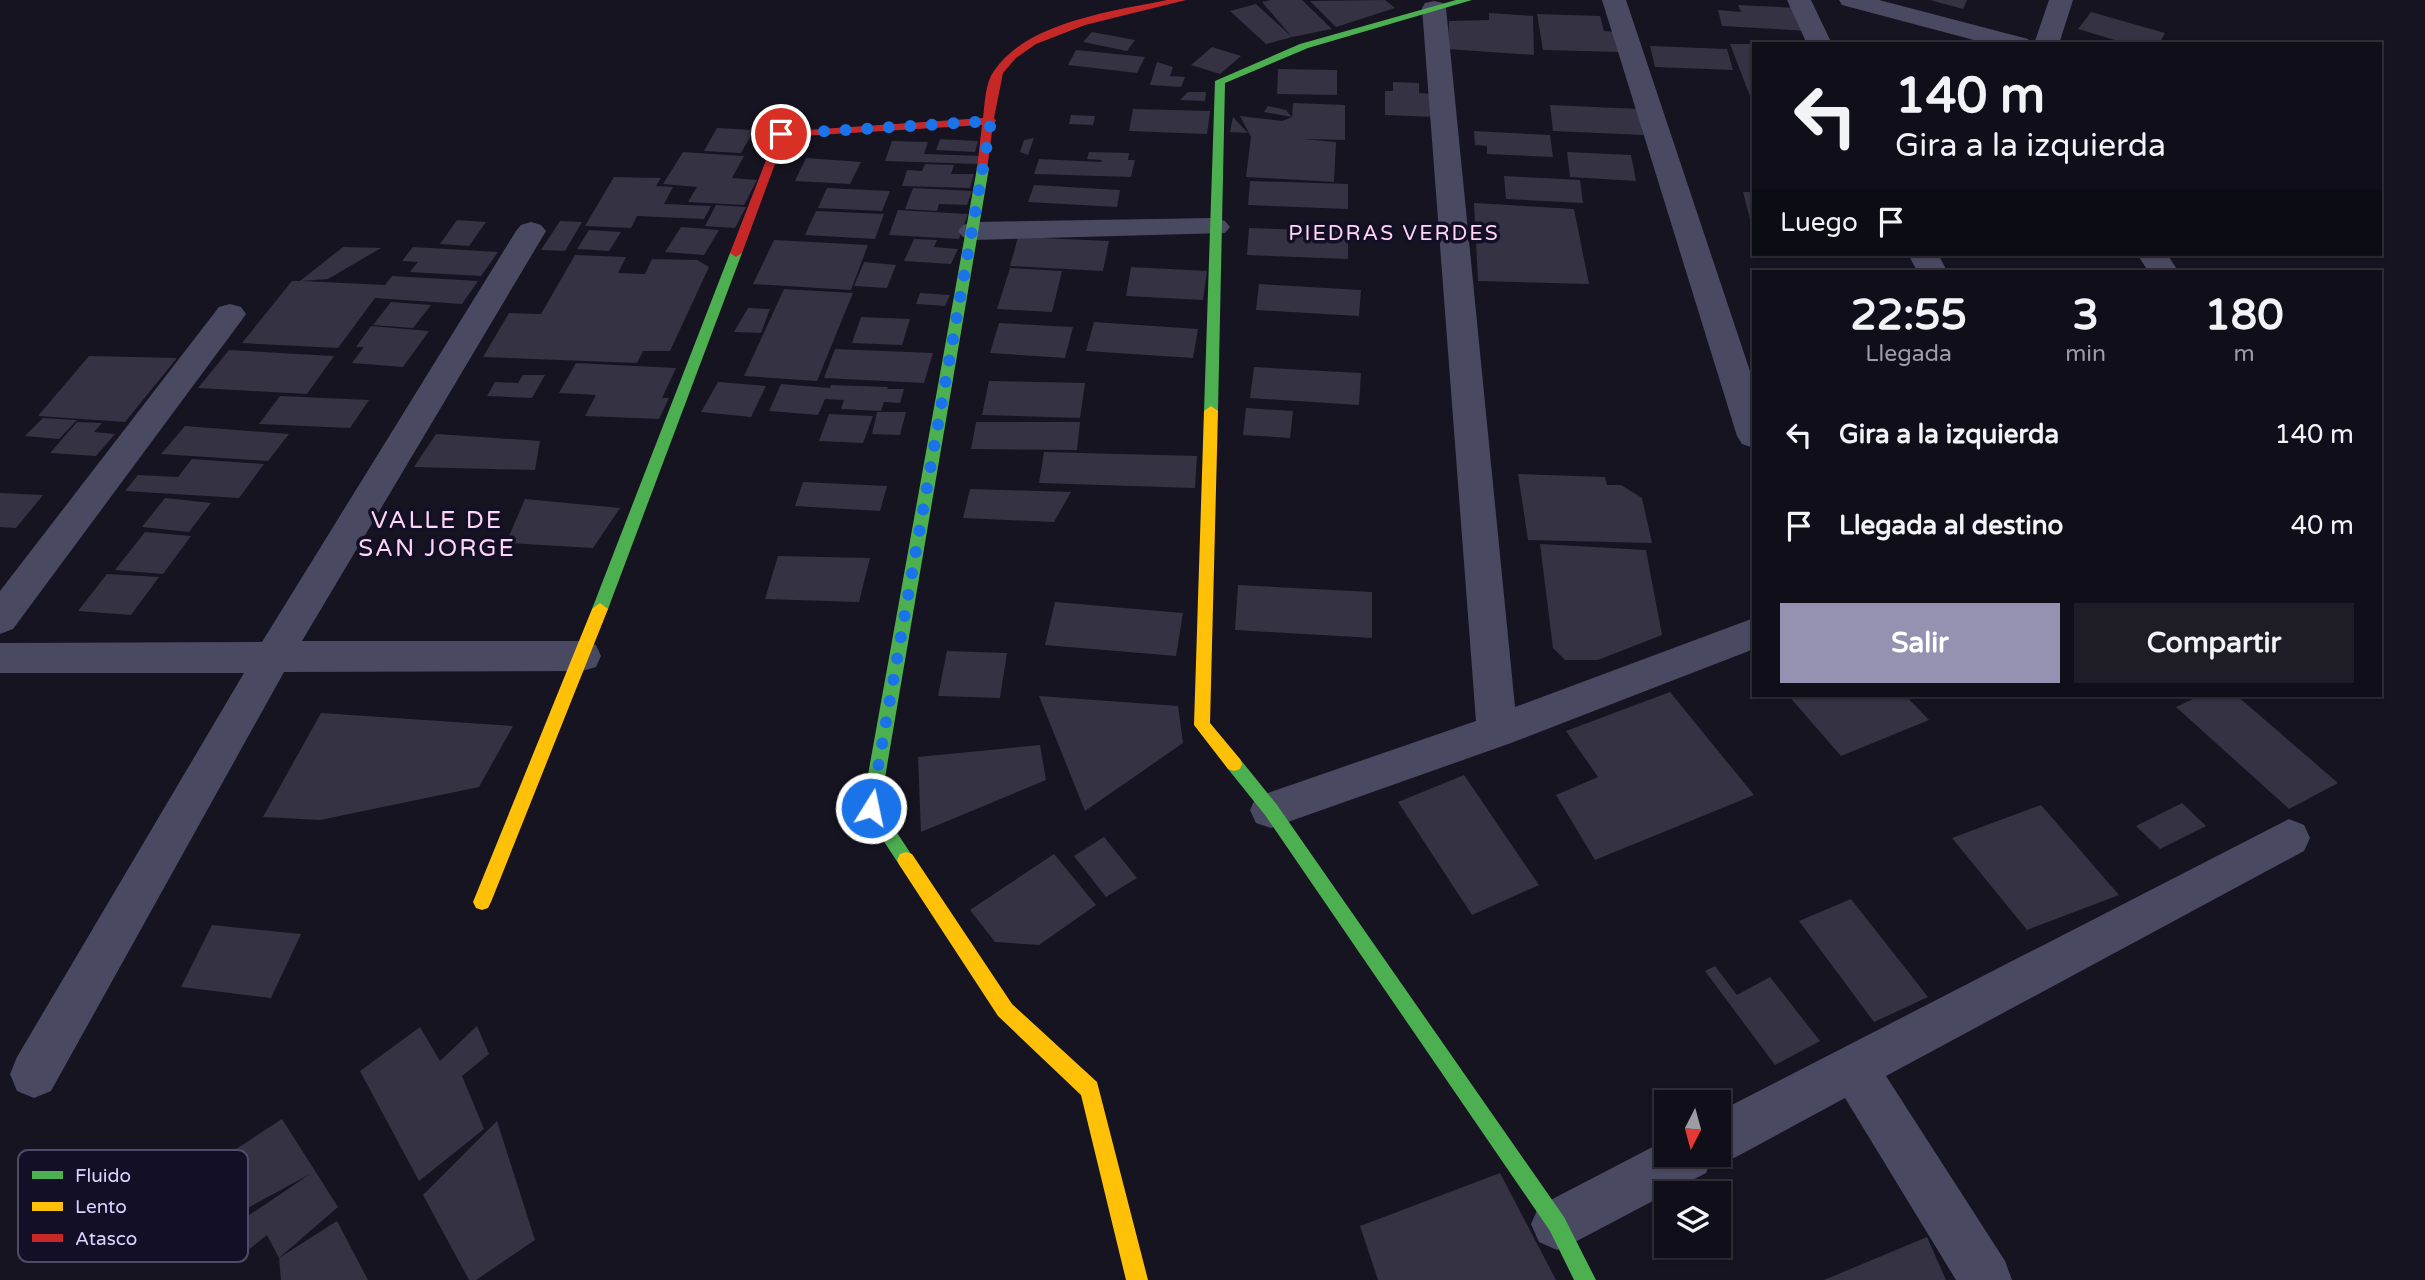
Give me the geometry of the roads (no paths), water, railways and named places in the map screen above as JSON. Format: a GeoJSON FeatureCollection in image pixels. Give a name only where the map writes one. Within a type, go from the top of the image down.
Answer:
{"type":"FeatureCollection","features":[{"type":"Feature","properties":{"kind":"street"},"geometry":{"type":"LineString","coordinates":[[1137,1280],[1090,1088],[1005,1010],[871,808],[973,231],[997,73],[1022,49],[1057,29],[1181,0]]}},
{"type":"Feature","properties":{"kind":"street"},"geometry":{"type":"LineString","coordinates":[[1467,0],[1304,46],[1220,81],[1202,725],[1271,810],[1557,1224],[1585,1280]]}},
{"type":"Feature","properties":{"kind":"street"},"geometry":{"type":"LineString","coordinates":[[1614,0],[1752,430]]}},
{"type":"Feature","properties":{"kind":"street"},"geometry":{"type":"LineString","coordinates":[[1799,0],[1819,42]]}},
{"type":"Feature","properties":{"kind":"street"},"geometry":{"type":"LineString","coordinates":[[1851,0],[2011,42]]}},
{"type":"Feature","properties":{"kind":"street"},"geometry":{"type":"LineString","coordinates":[[2047,42],[2061,0]]}},
{"type":"Feature","properties":{"kind":"street"},"geometry":{"type":"LineString","coordinates":[[1434,8],[1497,731]]}},
{"type":"Feature","properties":{"kind":"street"},"geometry":{"type":"LineString","coordinates":[[481,902],[582,656],[781,134],[991,121]]}},
{"type":"Feature","properties":{"kind":"street"},"geometry":{"type":"LineString","coordinates":[[973,231],[1215,227]]}},
{"type":"Feature","properties":{"kind":"street"},"geometry":{"type":"LineString","coordinates":[[34,1074],[273,657],[531,231]]}},
{"type":"Feature","properties":{"kind":"street"},"geometry":{"type":"LineString","coordinates":[[0,620],[230,314]]}},
{"type":"Feature","properties":{"kind":"street"},"geometry":{"type":"LineString","coordinates":[[1271,810],[1497,731],[1752,634]]}},
{"type":"Feature","properties":{"kind":"street"},"geometry":{"type":"LineString","coordinates":[[0,658],[582,656]]}},
{"type":"Feature","properties":{"kind":"street"},"geometry":{"type":"LineString","coordinates":[[1731,1132],[2290,838]]}},
{"type":"Feature","properties":{"kind":"street"},"geometry":{"type":"LineString","coordinates":[[1854,1068],[1986,1280]]}},
{"type":"Feature","properties":{"kind":"street"},"geometry":{"type":"LineString","coordinates":[[1557,1224],[1665,1167]]}},
{"type":"Feature","properties":{"kind":"district","name":"PIEDRAS VERDES"},"geometry":{"type":"Point","coordinates":[1394,233]}},
{"type":"Feature","properties":{"kind":"district","name":"VALLE DE SAN JORGE"},"geometry":{"type":"Point","coordinates":[437,534]}}]}
